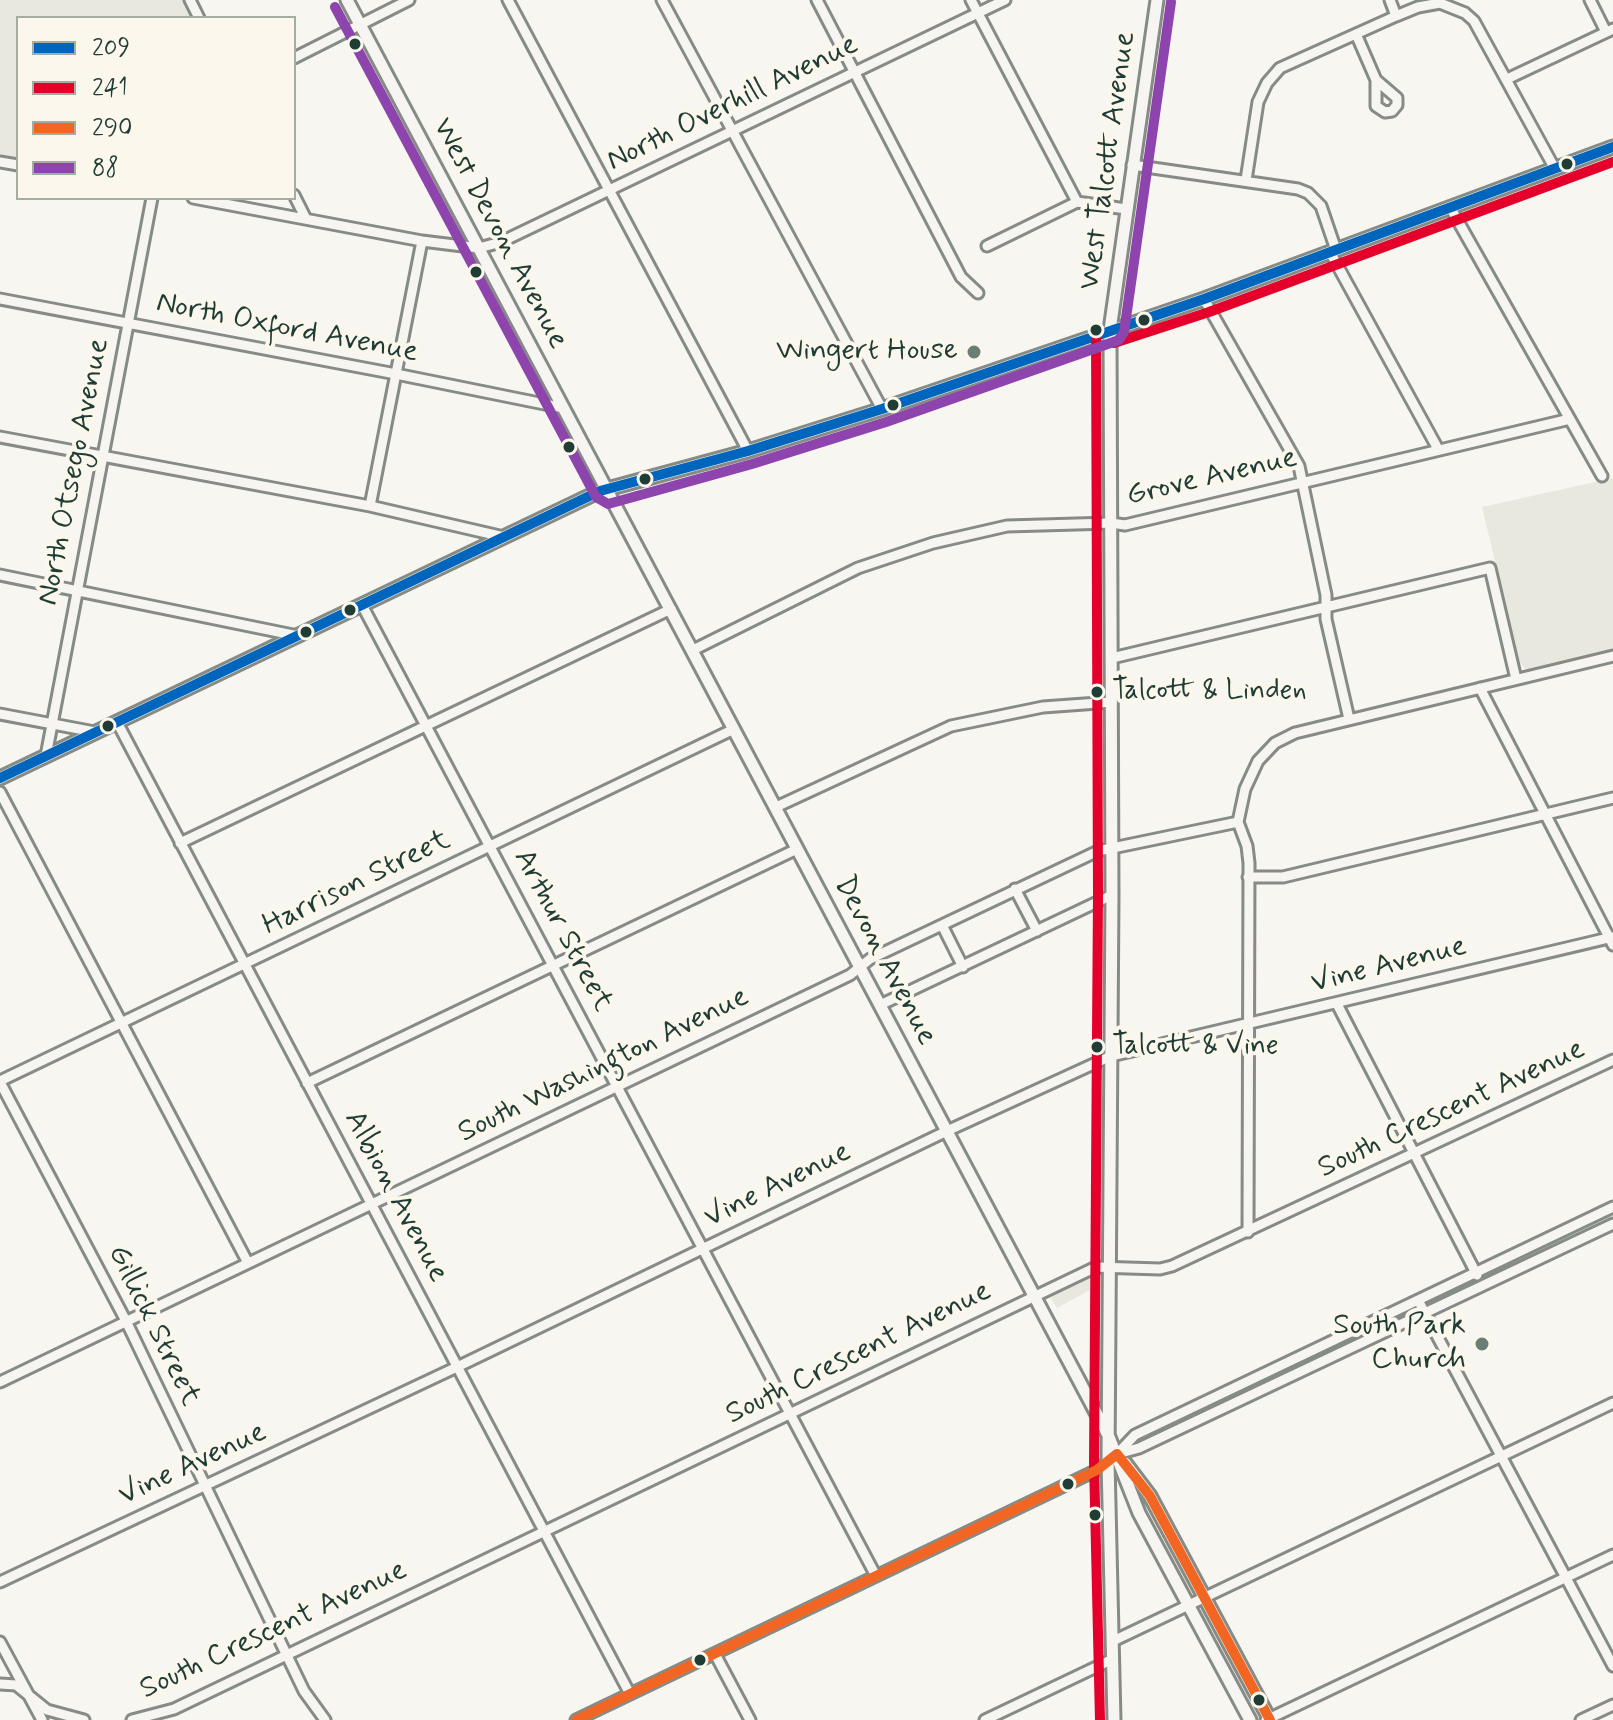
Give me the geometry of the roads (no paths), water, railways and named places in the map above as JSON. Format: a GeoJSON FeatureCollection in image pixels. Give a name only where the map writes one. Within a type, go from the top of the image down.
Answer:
{"type":"FeatureCollection","features":[{"type":"Feature","properties":{"kind":"street","name":"West Devon Avenue"},"geometry":{"type":"LineString","coordinates":[[347,0],[608,490]]}},
{"type":"Feature","properties":{"kind":"street"},"geometry":{"type":"LineString","coordinates":[[296,57],[409,0]]}},
{"type":"Feature","properties":{"kind":"street"},"geometry":{"type":"LineString","coordinates":[[508,0],[748,451]]}},
{"type":"Feature","properties":{"kind":"street"},"geometry":{"type":"LineString","coordinates":[[662,0],[882,409]]}},
{"type":"Feature","properties":{"kind":"street"},"geometry":{"type":"LineString","coordinates":[[817,0],[961,277],[978,293]]}},
{"type":"Feature","properties":{"kind":"street"},"geometry":{"type":"LineString","coordinates":[[971,0],[1077,202]]}},
{"type":"Feature","properties":{"kind":"street","name":"North Overhill Avenue"},"geometry":{"type":"LineString","coordinates":[[479,248],[501,242],[1005,0]]}},
{"type":"Feature","properties":{"kind":"street","name":"West Talcott Avenue"},"geometry":{"type":"LineString","coordinates":[[1109,1437],[1112,895],[1110,330],[1157,0]]}},
{"type":"Feature","properties":{"kind":"street"},"geometry":{"type":"LineString","coordinates":[[1390,0],[1396,16]]}},
{"type":"Feature","properties":{"kind":"street"},"geometry":{"type":"LineString","coordinates":[[1507,79],[1610,31],[1590,0]]}},
{"type":"Feature","properties":{"kind":"street"},"geometry":{"type":"LineString","coordinates":[[1246,180],[1258,102],[1274,74],[1288,64],[1396,16],[1431,4],[1452,6],[1474,21],[1555,169]]}},
{"type":"Feature","properties":{"kind":"street"},"geometry":{"type":"LineString","coordinates":[[1356,34],[1376,80]]}},
{"type":"Feature","properties":{"kind":"street"},"geometry":{"type":"LineString","coordinates":[[0,778],[608,490],[882,409],[1204,299],[1613,147]]}},
{"type":"Feature","properties":{"kind":"street"},"geometry":{"type":"LineString","coordinates":[[1132,165],[1246,180],[1308,193],[1321,206],[1333,251],[1438,449]]}},
{"type":"Feature","properties":{"kind":"street"},"geometry":{"type":"LineString","coordinates":[[296,199],[306,219]]}},
{"type":"Feature","properties":{"kind":"street","name":"North Otsego Avenue"},"geometry":{"type":"LineString","coordinates":[[46,756],[152,200]]}},
{"type":"Feature","properties":{"kind":"street"},"geometry":{"type":"LineString","coordinates":[[204,200],[422,241],[479,248]]}},
{"type":"Feature","properties":{"kind":"street"},"geometry":{"type":"LineString","coordinates":[[987,246],[1077,202],[1126,209]]}},
{"type":"Feature","properties":{"kind":"street"},"geometry":{"type":"LineString","coordinates":[[1450,207],[1602,476]]}},
{"type":"Feature","properties":{"kind":"street"},"geometry":{"type":"LineString","coordinates":[[370,506],[422,241]]}},
{"type":"Feature","properties":{"kind":"street","name":"North Oxford Avenue"},"geometry":{"type":"LineString","coordinates":[[0,299],[564,408]]}},
{"type":"Feature","properties":{"kind":"street"},"geometry":{"type":"LineString","coordinates":[[1204,299],[1299,466],[1326,619],[1349,719]]}},
{"type":"Feature","properties":{"kind":"street","name":"Grove Avenue"},"geometry":{"type":"LineString","coordinates":[[693,650],[858,568],[933,543],[1007,526],[1125,525],[1570,419]]}},
{"type":"Feature","properties":{"kind":"street"},"geometry":{"type":"LineString","coordinates":[[0,437],[370,506],[504,537]]}},
{"type":"Feature","properties":{"kind":"street","name":"Devon Avenue"},"geometry":{"type":"LineString","coordinates":[[608,490],[1109,1437],[1112,1458],[1139,1513],[1250,1720]]}},
{"type":"Feature","properties":{"kind":"street"},"geometry":{"type":"LineString","coordinates":[[1112,658],[1490,568],[1516,679]]}},
{"type":"Feature","properties":{"kind":"street"},"geometry":{"type":"LineString","coordinates":[[0,575],[298,636]]}},
{"type":"Feature","properties":{"kind":"street","name":"Arthur Street"},"geometry":{"type":"LineString","coordinates":[[362,605],[876,1576]]}},
{"type":"Feature","properties":{"kind":"street"},"geometry":{"type":"LineString","coordinates":[[180,843],[671,609]]}},
{"type":"Feature","properties":{"kind":"street"},"geometry":{"type":"LineString","coordinates":[[1248,1232],[1249,855],[1238,822],[1240,805],[1258,761],[1275,743],[1295,733],[1613,656]]}},
{"type":"Feature","properties":{"kind":"street"},"geometry":{"type":"LineString","coordinates":[[1480,688],[1612,940]]}},
{"type":"Feature","properties":{"kind":"street"},"geometry":{"type":"LineString","coordinates":[[776,807],[951,726],[1043,707],[1112,702]]}},
{"type":"Feature","properties":{"kind":"street"},"geometry":{"type":"LineString","coordinates":[[0,714],[95,732]]}},
{"type":"Feature","properties":{"kind":"street","name":"Albion Avenue"},"geometry":{"type":"LineString","coordinates":[[117,722],[630,1694]]}},
{"type":"Feature","properties":{"kind":"street","name":"Harrison Street"},"geometry":{"type":"LineString","coordinates":[[0,1082],[734,729]]}},
{"type":"Feature","properties":{"kind":"street"},"geometry":{"type":"LineString","coordinates":[[0,792],[248,1263]]}},
{"type":"Feature","properties":{"kind":"street"},"geometry":{"type":"LineString","coordinates":[[1248,877],[1283,877],[1613,798]]}},
{"type":"Feature","properties":{"kind":"street","name":"South Washington Avenue"},"geometry":{"type":"LineString","coordinates":[[3,1380],[850,975],[870,959],[1098,851],[1238,822]]}},
{"type":"Feature","properties":{"kind":"street"},"geometry":{"type":"LineString","coordinates":[[307,1083],[797,849]]}},
{"type":"Feature","properties":{"kind":"street"},"geometry":{"type":"LineString","coordinates":[[1015,889],[1037,931]]}},
{"type":"Feature","properties":{"kind":"street"},"geometry":{"type":"LineString","coordinates":[[880,1005],[1112,895]]}},
{"type":"Feature","properties":{"kind":"street"},"geometry":{"type":"LineString","coordinates":[[942,925],[963,967]]}},
{"type":"Feature","properties":{"kind":"street","name":"Vine Avenue"},"geometry":{"type":"LineString","coordinates":[[0,1582],[1111,1056],[1612,940]]}},
{"type":"Feature","properties":{"kind":"street"},"geometry":{"type":"LineString","coordinates":[[1337,1004],[1482,1286]]}},
{"type":"Feature","properties":{"kind":"street","name":"South Crescent Avenue"},"geometry":{"type":"LineString","coordinates":[[132,1720],[174,1709],[1096,1267],[1167,1268],[1415,1155],[1613,1060]]}},
{"type":"Feature","properties":{"kind":"street","name":"Gillick Street"},"geometry":{"type":"LineString","coordinates":[[0,1082],[126,1321],[285,1655],[304,1691],[325,1720]]}},
{"type":"Feature","properties":{"kind":"street"},"geometry":{"type":"LineString","coordinates":[[576,1720],[1097,1470],[1135,1435],[1613,1207]]}},
{"type":"Feature","properties":{"kind":"street"},"geometry":{"type":"LineString","coordinates":[[1112,1458],[1613,1224]]}},
{"type":"Feature","properties":{"kind":"street"},"geometry":{"type":"LineString","coordinates":[[1418,1300],[1613,1666]]}},
{"type":"Feature","properties":{"kind":"street"},"geometry":{"type":"LineString","coordinates":[[0,1367],[3,1380]]}},
{"type":"Feature","properties":{"kind":"street"},"geometry":{"type":"LineString","coordinates":[[1113,1641],[1613,1403]]}},
{"type":"Feature","properties":{"kind":"street"},"geometry":{"type":"LineString","coordinates":[[1112,1458],[1114,1720]]}},
{"type":"Feature","properties":{"kind":"street","name":"Devon Avenue"},"geometry":{"type":"LineString","coordinates":[[1112,1458],[1150,1496],[1269,1720]]}},
{"type":"Feature","properties":{"kind":"street"},"geometry":{"type":"LineString","coordinates":[[1269,1720],[1613,1555]]}},
{"type":"Feature","properties":{"kind":"street"},"geometry":{"type":"LineString","coordinates":[[0,1642],[27,1692],[45,1717],[84,1720]]}},
{"type":"Feature","properties":{"kind":"street"},"geometry":{"type":"LineString","coordinates":[[715,1654],[750,1720]]}},
{"type":"Feature","properties":{"kind":"street"},"geometry":{"type":"LineString","coordinates":[[985,1720],[1113,1659]]}},
{"type":"Feature","properties":{"kind":"street"},"geometry":{"type":"LineString","coordinates":[[0,1684],[16,1685],[27,1692]]}},
{"type":"Feature","properties":{"kind":"street"},"geometry":{"type":"LineString","coordinates":[[1581,1720],[1613,1705]]}},
{"type":"Feature","properties":{"kind":"place","name":"Wingert House"},"geometry":{"type":"Point","coordinates":[974,352]}},
{"type":"Feature","properties":{"kind":"place","name":"Talcott & Linden"},"geometry":{"type":"Point","coordinates":[1097,692]}},
{"type":"Feature","properties":{"kind":"place","name":"Talcott & Vine"},"geometry":{"type":"Point","coordinates":[1097,1047]}},
{"type":"Feature","properties":{"kind":"place","name":"South Park Church"},"geometry":{"type":"Point","coordinates":[1482,1344]}}]}
